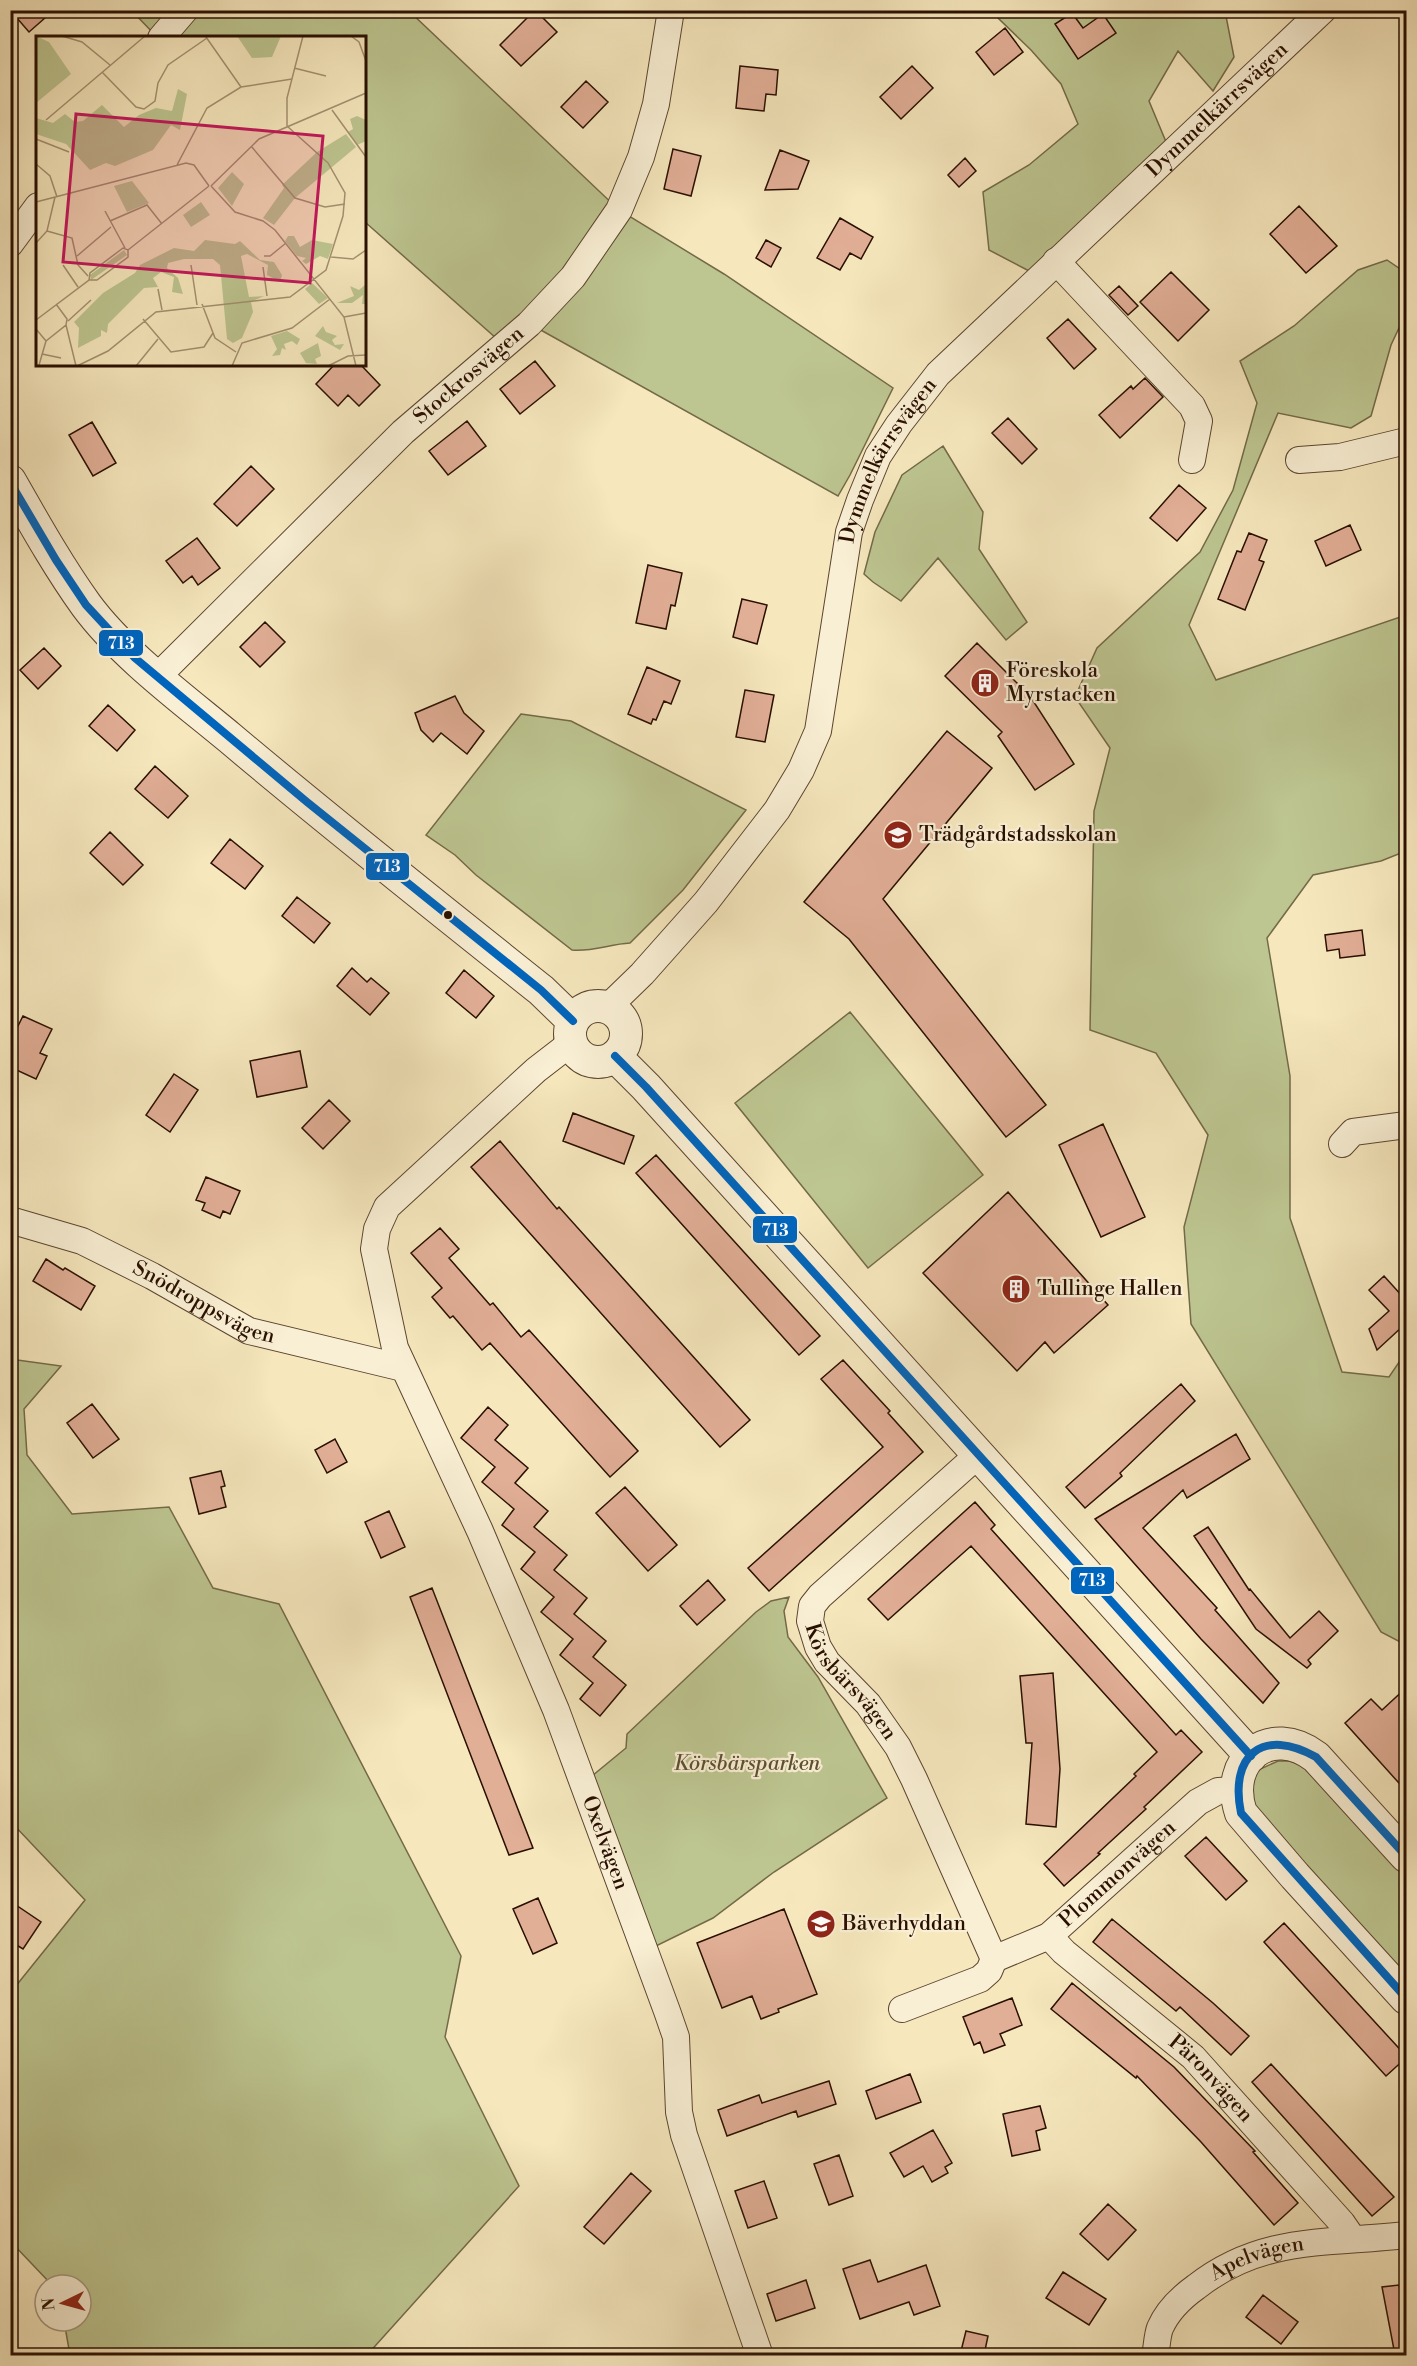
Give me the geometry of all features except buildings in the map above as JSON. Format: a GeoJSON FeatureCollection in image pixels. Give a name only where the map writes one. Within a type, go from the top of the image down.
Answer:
{"type":"FeatureCollection","features":[{"type":"Feature","properties":{"kind":"street"},"geometry":{"type":"LineString","coordinates":[[162,36],[184,10]]}},
{"type":"Feature","properties":{"kind":"street","name":"Stockrosvägen"},"geometry":{"type":"LineString","coordinates":[[157,677],[403,432],[529,324],[580,269],[619,210],[641,158],[656,104],[671,10]]}},
{"type":"Feature","properties":{"kind":"street","name":"Dymmelkärrsvägen"},"geometry":{"type":"LineString","coordinates":[[608,1007],[642,974],[706,902],[777,810],[801,770],[818,731],[849,532],[879,456],[899,424],[938,374],[1323,10]]}},
{"type":"Feature","properties":{"kind":"street"},"geometry":{"type":"LineString","coordinates":[[10,243],[36,209]]}},
{"type":"Feature","properties":{"kind":"street"},"geometry":{"type":"LineString","coordinates":[[1056,261],[1192,405],[1198,421],[1192,460]]}},
{"type":"Feature","properties":{"kind":"street"},"geometry":{"type":"LineString","coordinates":[[1299,460],[1340,457],[1407,441]]}},
{"type":"Feature","properties":{"kind":"street"},"geometry":{"type":"LineString","coordinates":[[10,481],[87,606],[115,638],[157,677],[251,756],[541,990],[572,1032],[578,1054],[593,1061],[608,1060],[615,1056],[625,1043],[626,1029],[621,1016],[608,1007],[595,1005],[587,1007],[572,1032],[536,1070],[387,1207],[377,1229],[374,1248],[399,1358]]}},
{"type":"Feature","properties":{"kind":"street"},"geometry":{"type":"LineString","coordinates":[[615,1056],[646,1087],[1251,1756]]}},
{"type":"Feature","properties":{"kind":"street"},"geometry":{"type":"LineString","coordinates":[[1342,1144],[1353,1132],[1407,1125]]}},
{"type":"Feature","properties":{"kind":"street","name":"Snödroppsvägen"},"geometry":{"type":"LineString","coordinates":[[10,1220],[82,1241],[152,1276],[249,1331],[399,1358]]}},
{"type":"Feature","properties":{"kind":"street","name":"Oxelvägen"},"geometry":{"type":"LineString","coordinates":[[399,1358],[480,1531],[556,1710],[656,1979],[676,2037],[679,2112],[684,2135],[760,2355]]}},
{"type":"Feature","properties":{"kind":"street","name":"Körsbärsvägen"},"geometry":{"type":"LineString","coordinates":[[978,1454],[820,1596],[812,1606],[810,1621],[818,1647],[827,1662],[868,1704],[897,1747],[914,1779],[994,1959]]}},
{"type":"Feature","properties":{"kind":"street"},"geometry":{"type":"LineString","coordinates":[[1407,1856],[1308,1751],[1296,1745],[1275,1742],[1265,1745],[1241,1766],[1238,1774],[1237,1801],[1246,1820],[1407,1998]]}},
{"type":"Feature","properties":{"kind":"street","name":"Plommonvägen"},"geometry":{"type":"LineString","coordinates":[[994,1959],[1049,1936],[1198,1802],[1218,1791],[1237,1790]]}},
{"type":"Feature","properties":{"kind":"street","name":"Päronvägen"},"geometry":{"type":"LineString","coordinates":[[1049,1936],[1064,1952],[1193,2056],[1342,2223],[1353,2240]]}},
{"type":"Feature","properties":{"kind":"street"},"geometry":{"type":"LineString","coordinates":[[902,2008],[980,1979],[989,1971],[994,1959]]}},
{"type":"Feature","properties":{"kind":"street","name":"Apelvägen"},"geometry":{"type":"LineString","coordinates":[[1155,2355],[1160,2328],[1180,2299],[1215,2271],[1237,2260],[1287,2245],[1407,2235]]}},
{"type":"Feature","properties":{"kind":"green space"},"geometry":{"type":"Polygon","coordinates":[[[132,11],[409,11],[619,210],[724,274],[893,388],[838,496],[530,324],[505,346],[366,223],[366,36],[156,36],[132,11]]]}},
{"type":"Feature","properties":{"kind":"green space"},"geometry":{"type":"Polygon","coordinates":[[[1001,11],[1225,11],[1234,57],[1213,91],[1178,51],[1149,101],[1169,149],[1123,181],[1119,202],[1033,273],[989,250],[983,192],[1029,165],[1078,124],[1061,84],[998,18],[1001,11]]]}},
{"type":"Feature","properties":{"kind":"green space"},"geometry":{"type":"Polygon","coordinates":[[[1387,260],[1406,273],[1406,313],[1391,345],[1371,416],[1351,428],[1278,413],[1189,625],[1216,680],[1406,615],[1406,851],[1381,861],[1313,875],[1267,938],[1290,1076],[1290,1218],[1342,1372],[1389,1377],[1406,1352],[1406,1645],[1381,1632],[1191,1324],[1184,1227],[1208,1135],[1156,1053],[1090,1030],[1094,811],[1110,748],[1075,697],[1097,648],[1200,552],[1233,490],[1257,403],[1240,361],[1294,326],[1358,270],[1387,260]]]}},
{"type":"Feature","properties":{"kind":"green space"},"geometry":{"type":"Polygon","coordinates":[[[943,446],[983,512],[979,549],[1027,622],[1006,640],[938,558],[901,601],[864,574],[875,532],[902,475],[943,446]]]}},
{"type":"Feature","properties":{"kind":"green space"},"geometry":{"type":"Polygon","coordinates":[[[521,714],[571,721],[746,810],[683,890],[630,943],[572,950],[476,875],[455,855],[426,835],[521,714]]]}},
{"type":"Feature","properties":{"kind":"green space"},"geometry":{"type":"Polygon","coordinates":[[[850,1012],[983,1175],[868,1268],[735,1103],[850,1012]]]}},
{"type":"Feature","properties":{"kind":"green space"},"geometry":{"type":"Polygon","coordinates":[[[10,1359],[61,1366],[24,1409],[27,1455],[72,1514],[169,1507],[213,1588],[279,1604],[461,1956],[445,2037],[519,2186],[367,2355],[70,2355],[66,2333],[93,2333],[93,2273],[41,2273],[11,2242],[11,1992],[85,1900],[11,1822],[10,1359]]]}},
{"type":"Feature","properties":{"kind":"green space","name":"Körsbärsparken"},"geometry":{"type":"Polygon","coordinates":[[[789,1597],[784,1611],[788,1637],[818,1677],[887,1798],[774,1872],[713,1918],[656,1946],[592,1776],[626,1748],[627,1734],[756,1612],[771,1601],[789,1597]]]}},
{"type":"Feature","properties":{"kind":"green space"},"geometry":{"type":"Polygon","coordinates":[[[1278,1761],[1290,1761],[1304,1766],[1406,1870],[1406,1985],[1256,1811],[1251,1788],[1258,1770],[1278,1761]]]}},
{"type":"Feature","properties":{"kind":"transit line","name":"713"},"geometry":{"type":"LineString","coordinates":[[10,482],[56,560],[86,605],[135,658],[307,802],[541,990],[573,1021]]}},
{"type":"Feature","properties":{"kind":"transit line","name":"713"},"geometry":{"type":"LineString","coordinates":[[615,1056],[646,1087],[1251,1756]]}},
{"type":"Feature","properties":{"kind":"transit line","name":"713"},"geometry":{"type":"LineString","coordinates":[[1406,1856],[1316,1757],[1297,1748],[1280,1745],[1266,1746],[1254,1752],[1245,1762],[1240,1776],[1241,1813],[1406,1998]]}},
{"type":"Feature","properties":{"kind":"place","name":"Föreskola Myrstacken"},"geometry":{"type":"Point","coordinates":[985,683]}},
{"type":"Feature","properties":{"kind":"place","name":"Trädgårdstadsskolan"},"geometry":{"type":"Point","coordinates":[898,835]}},
{"type":"Feature","properties":{"kind":"place","name":"Tullinge Hallen"},"geometry":{"type":"Point","coordinates":[1016,1289]}},
{"type":"Feature","properties":{"kind":"place","name":"Bäverhyddan"},"geometry":{"type":"Point","coordinates":[821,1924]}}]}
